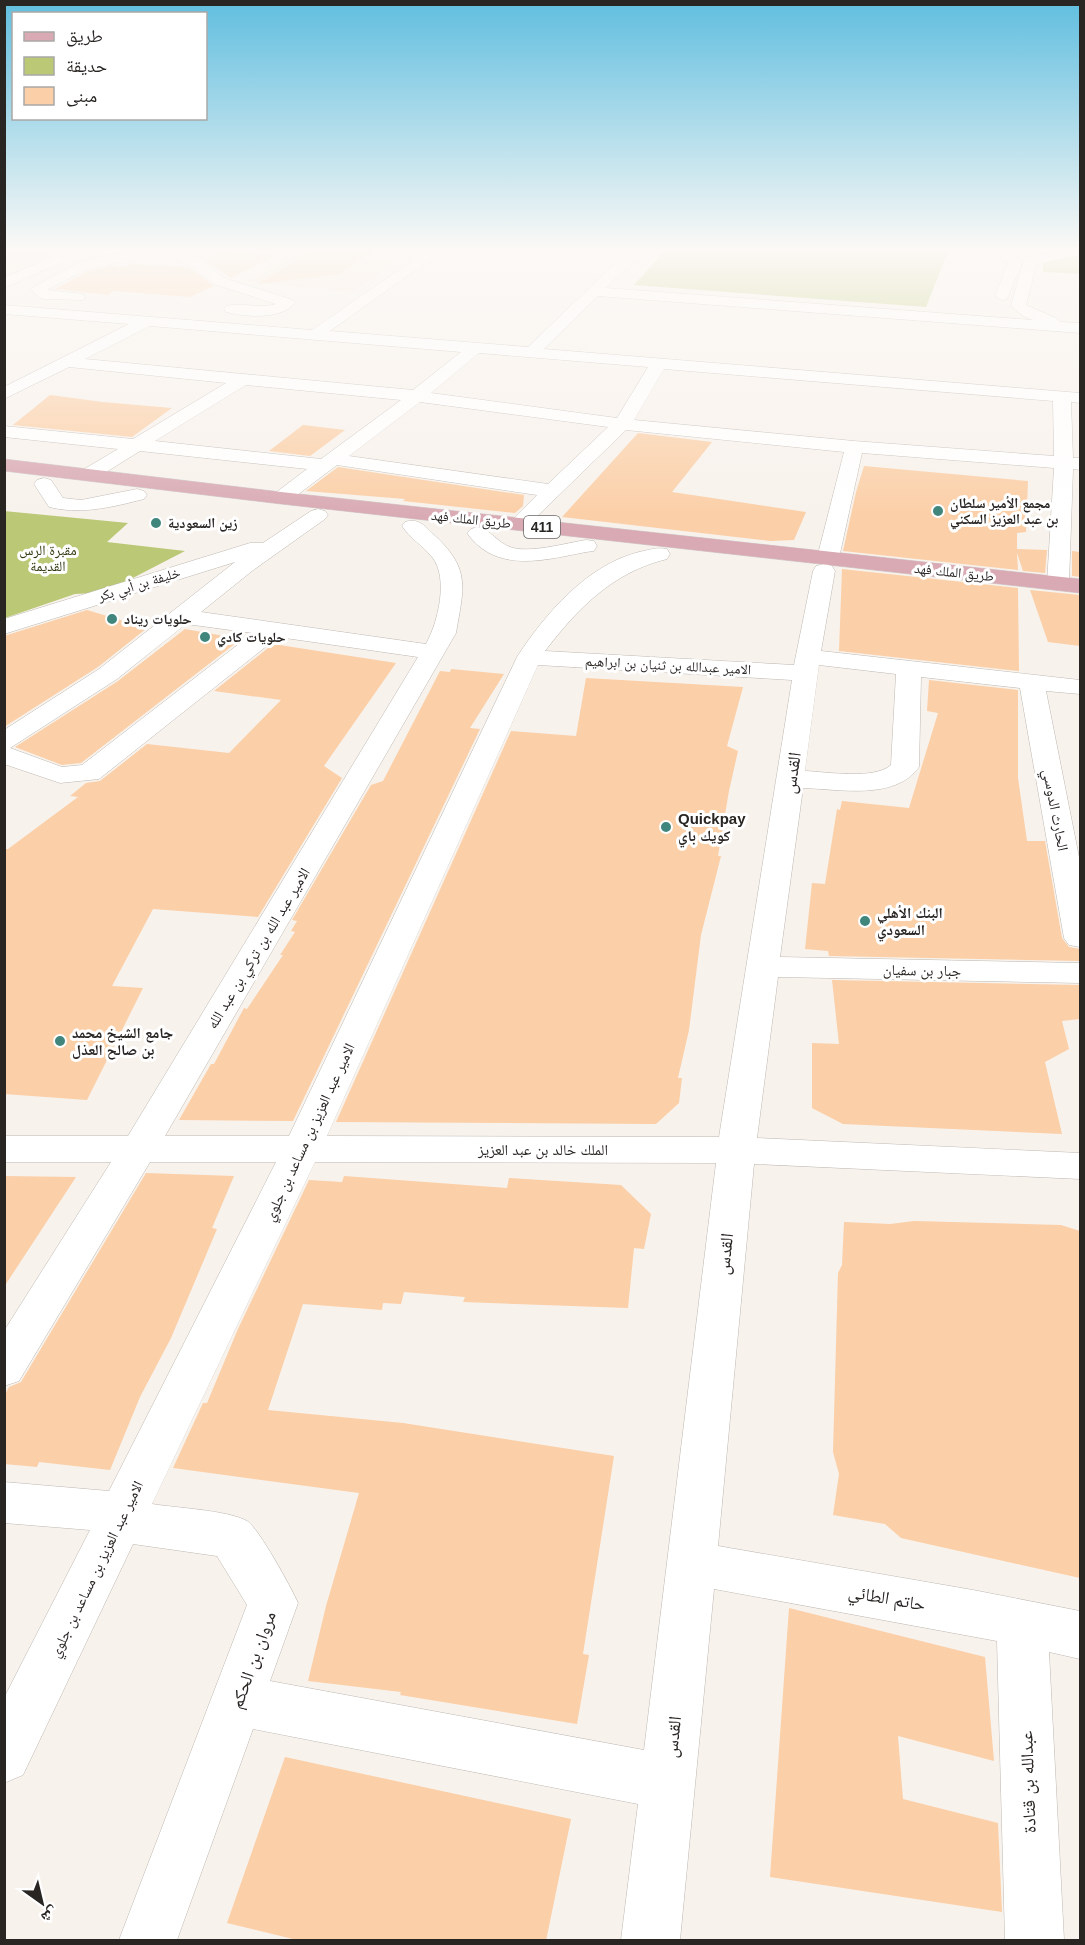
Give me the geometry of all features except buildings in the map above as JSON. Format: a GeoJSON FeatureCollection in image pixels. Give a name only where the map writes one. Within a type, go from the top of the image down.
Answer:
{"type":"FeatureCollection","features":[{"type":"Feature","properties":{"kind":"main road","name":"طريق الملك فهد"},"geometry":{"type":"LineString","coordinates":[[4,465],[85,480],[281,498],[518,524],[1080,599]]}},
{"type":"Feature","properties":{"kind":"main road","name":"طريق الملك فهد"},"geometry":{"type":"LineString","coordinates":[[4,480],[44,484],[85,480],[137,495],[478,533]]}},
{"type":"Feature","properties":{"kind":"main road","name":"طريق الملك فهد"},"geometry":{"type":"LineString","coordinates":[[586,546],[659,554],[1080,586]]}},
{"type":"Feature","properties":{"kind":"street"},"geometry":{"type":"LineString","coordinates":[[4,394],[114,338]]}},
{"type":"Feature","properties":{"kind":"street"},"geometry":{"type":"LineString","coordinates":[[376,338],[475,348],[534,349],[659,363],[1074,395]]}},
{"type":"Feature","properties":{"kind":"street"},"geometry":{"type":"LineString","coordinates":[[393,338],[1074,395]]}},
{"type":"Feature","properties":{"kind":"street"},"geometry":{"type":"LineString","coordinates":[[534,349],[546,338]]}},
{"type":"Feature","properties":{"kind":"street"},"geometry":{"type":"LineString","coordinates":[[281,498],[417,396],[475,348]]}},
{"type":"Feature","properties":{"kind":"street"},"geometry":{"type":"LineString","coordinates":[[66,362],[417,396],[622,424],[854,447],[1072,464]]}},
{"type":"Feature","properties":{"kind":"street"},"geometry":{"type":"LineString","coordinates":[[518,524],[622,424],[659,363]]}},
{"type":"Feature","properties":{"kind":"street"},"geometry":{"type":"LineString","coordinates":[[85,480],[137,444],[242,380]]}},
{"type":"Feature","properties":{"kind":"street"},"geometry":{"type":"LineString","coordinates":[[1058,583],[1072,464],[1074,395]]}},
{"type":"Feature","properties":{"kind":"street"},"geometry":{"type":"LineString","coordinates":[[4,431],[329,462],[552,491]]}},
{"type":"Feature","properties":{"kind":"street","name":"القدس"},"geometry":{"type":"LineString","coordinates":[[651,1941],[736,1150],[807,665],[826,565],[854,447]]}},
{"type":"Feature","properties":{"kind":"street"},"geometry":{"type":"LineString","coordinates":[[44,484],[56,503],[81,506],[137,495]]}},
{"type":"Feature","properties":{"kind":"street","name":"خليفة بن أبي بكر"},"geometry":{"type":"LineString","coordinates":[[4,742],[108,674],[274,545],[318,515]]}},
{"type":"Feature","properties":{"kind":"street","name":"الامير عبد الله بن تركي بن عبد الله"},"geometry":{"type":"LineString","coordinates":[[4,1368],[139,1149],[444,633],[453,579],[452,570],[439,552],[412,526]]}},
{"type":"Feature","properties":{"kind":"street"},"geometry":{"type":"LineString","coordinates":[[478,533],[503,553],[528,556],[586,546]]}},
{"type":"Feature","properties":{"kind":"street","name":"خليفة بن أبي بكر"},"geometry":{"type":"LineString","coordinates":[[4,627],[244,551],[274,545]]}},
{"type":"Feature","properties":{"kind":"street","name":"الامير عبد العزيز بن مساعد بن جلوي"},"geometry":{"type":"LineString","coordinates":[[4,1756],[302,1149],[529,657],[550,627],[599,580],[637,558],[659,554]]}},
{"type":"Feature","properties":{"kind":"street"},"geometry":{"type":"LineString","coordinates":[[181,616],[433,652]]}},
{"type":"Feature","properties":{"kind":"street"},"geometry":{"type":"LineString","coordinates":[[4,755],[60,774],[89,773],[273,629]]}},
{"type":"Feature","properties":{"kind":"street","name":"الامير عبدالله بن ثنيان بن ابراهيم"},"geometry":{"type":"LineString","coordinates":[[529,657],[909,668],[1080,687]]}},
{"type":"Feature","properties":{"kind":"street"},"geometry":{"type":"LineString","coordinates":[[791,779],[873,782],[894,777],[905,767],[909,668]]}},
{"type":"Feature","properties":{"kind":"street","name":"الحارث الدوسي"},"geometry":{"type":"LineString","coordinates":[[1031,681],[1070,827],[1080,938]]}},
{"type":"Feature","properties":{"kind":"street","name":"جبار بن سفيان"},"geometry":{"type":"LineString","coordinates":[[763,967],[1080,973]]}},
{"type":"Feature","properties":{"kind":"street","name":"الملك خالد بن عبد العزيز"},"geometry":{"type":"LineString","coordinates":[[4,1149],[736,1150],[1080,1166]]}},
{"type":"Feature","properties":{"kind":"street","name":"مروان بن الحكم"},"geometry":{"type":"LineString","coordinates":[[4,1502],[107,1511],[120,1521],[232,1537],[273,1604],[148,1941]]}},
{"type":"Feature","properties":{"kind":"street","name":"حاتم الطائي"},"geometry":{"type":"LineString","coordinates":[[692,1563],[1080,1635]]}},
{"type":"Feature","properties":{"kind":"street","name":"عبدالله بن قتادة"},"geometry":{"type":"LineString","coordinates":[[1022,1623],[1035,1941]]}},
{"type":"Feature","properties":{"kind":"street"},"geometry":{"type":"LineString","coordinates":[[238,1701],[668,1782]]}},
{"type":"Feature","properties":{"kind":"green space","name":"مقبرة الرس القديمة"},"geometry":{"type":"Polygon","coordinates":[[[4,511],[128,523],[107,542],[185,551],[125,582],[94,593],[75,594],[5,618],[4,511]]]}},
{"type":"Feature","properties":{"kind":"place","name":"مجمع الأمير سلطان بن عبد العزيز السكني"},"geometry":{"type":"Point","coordinates":[938,511]}},
{"type":"Feature","properties":{"kind":"place","name":"زين السعودية"},"geometry":{"type":"Point","coordinates":[156,523]}},
{"type":"Feature","properties":{"kind":"place","name":"حلويات ريناد"},"geometry":{"type":"Point","coordinates":[112,619]}},
{"type":"Feature","properties":{"kind":"place","name":"حلويات كادي"},"geometry":{"type":"Point","coordinates":[205,637]}},
{"type":"Feature","properties":{"kind":"place","name":"Quickpay كويك باي"},"geometry":{"type":"Point","coordinates":[666,827]}},
{"type":"Feature","properties":{"kind":"place","name":"البنك الأهلي السعودي"},"geometry":{"type":"Point","coordinates":[865,921]}},
{"type":"Feature","properties":{"kind":"place","name":"جامع الشيخ محمد بن صالح العذل"},"geometry":{"type":"Point","coordinates":[60,1041]}}]}
